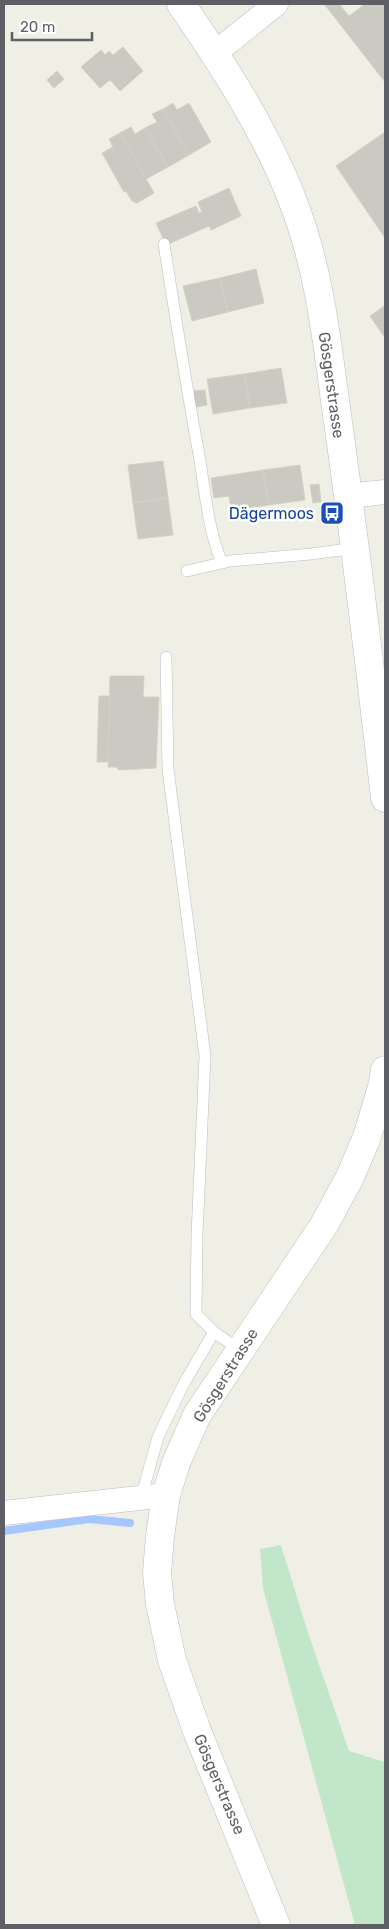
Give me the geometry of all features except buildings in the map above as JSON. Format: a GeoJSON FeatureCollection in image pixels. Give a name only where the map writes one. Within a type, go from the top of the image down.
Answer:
{"type":"FeatureCollection","features":[{"type":"Feature","properties":{"kind":"main road","name":"Gösgerstrasse"},"geometry":{"type":"LineString","coordinates":[[181,4],[215,53],[273,152],[296,208],[315,270],[356,548],[385,798]]}},
{"type":"Feature","properties":{"kind":"main road","name":"Gösgerstrasse"},"geometry":{"type":"LineString","coordinates":[[276,1925],[197,1731],[172,1660],[160,1604],[157,1573],[160,1536],[154,1496],[176,1463],[197,1414],[324,1225],[350,1177],[367,1137],[382,1087],[385,1070]]}},
{"type":"Feature","properties":{"kind":"street"},"geometry":{"type":"LineString","coordinates":[[215,53],[276,4]]}},
{"type":"Feature","properties":{"kind":"street"},"geometry":{"type":"LineString","coordinates":[[348,496],[385,492]]}},
{"type":"Feature","properties":{"kind":"street"},"geometry":{"type":"LineString","coordinates":[[4,1513],[154,1496]]}},
{"type":"Feature","properties":{"kind":"lane"},"geometry":{"type":"LineString","coordinates":[[164,244],[208,510],[216,548],[222,563]]}},
{"type":"Feature","properties":{"kind":"lane"},"geometry":{"type":"LineString","coordinates":[[187,571],[222,563],[356,548]]}},
{"type":"Feature","properties":{"kind":"lane"},"geometry":{"type":"LineString","coordinates":[[166,657],[168,769],[205,1056],[197,1235],[196,1314],[214,1332],[240,1350]]}},
{"type":"Feature","properties":{"kind":"lane"},"geometry":{"type":"LineString","coordinates":[[154,1496],[158,1436],[183,1385],[214,1332]]}},
{"type":"Feature","properties":{"kind":"green space"},"geometry":{"type":"Polygon","coordinates":[[[281,1545],[308,1633],[349,1751],[385,1762],[385,1925],[355,1925],[263,1588],[260,1549],[281,1545]]]}},
{"type":"Feature","properties":{"kind":"waterway"},"geometry":{"type":"LineString","coordinates":[[4,1531],[89,1519],[130,1523]]}},
{"type":"Feature","properties":{"kind":"place","name":"Dägermoos"},"geometry":{"type":"Point","coordinates":[332,513]}}]}
